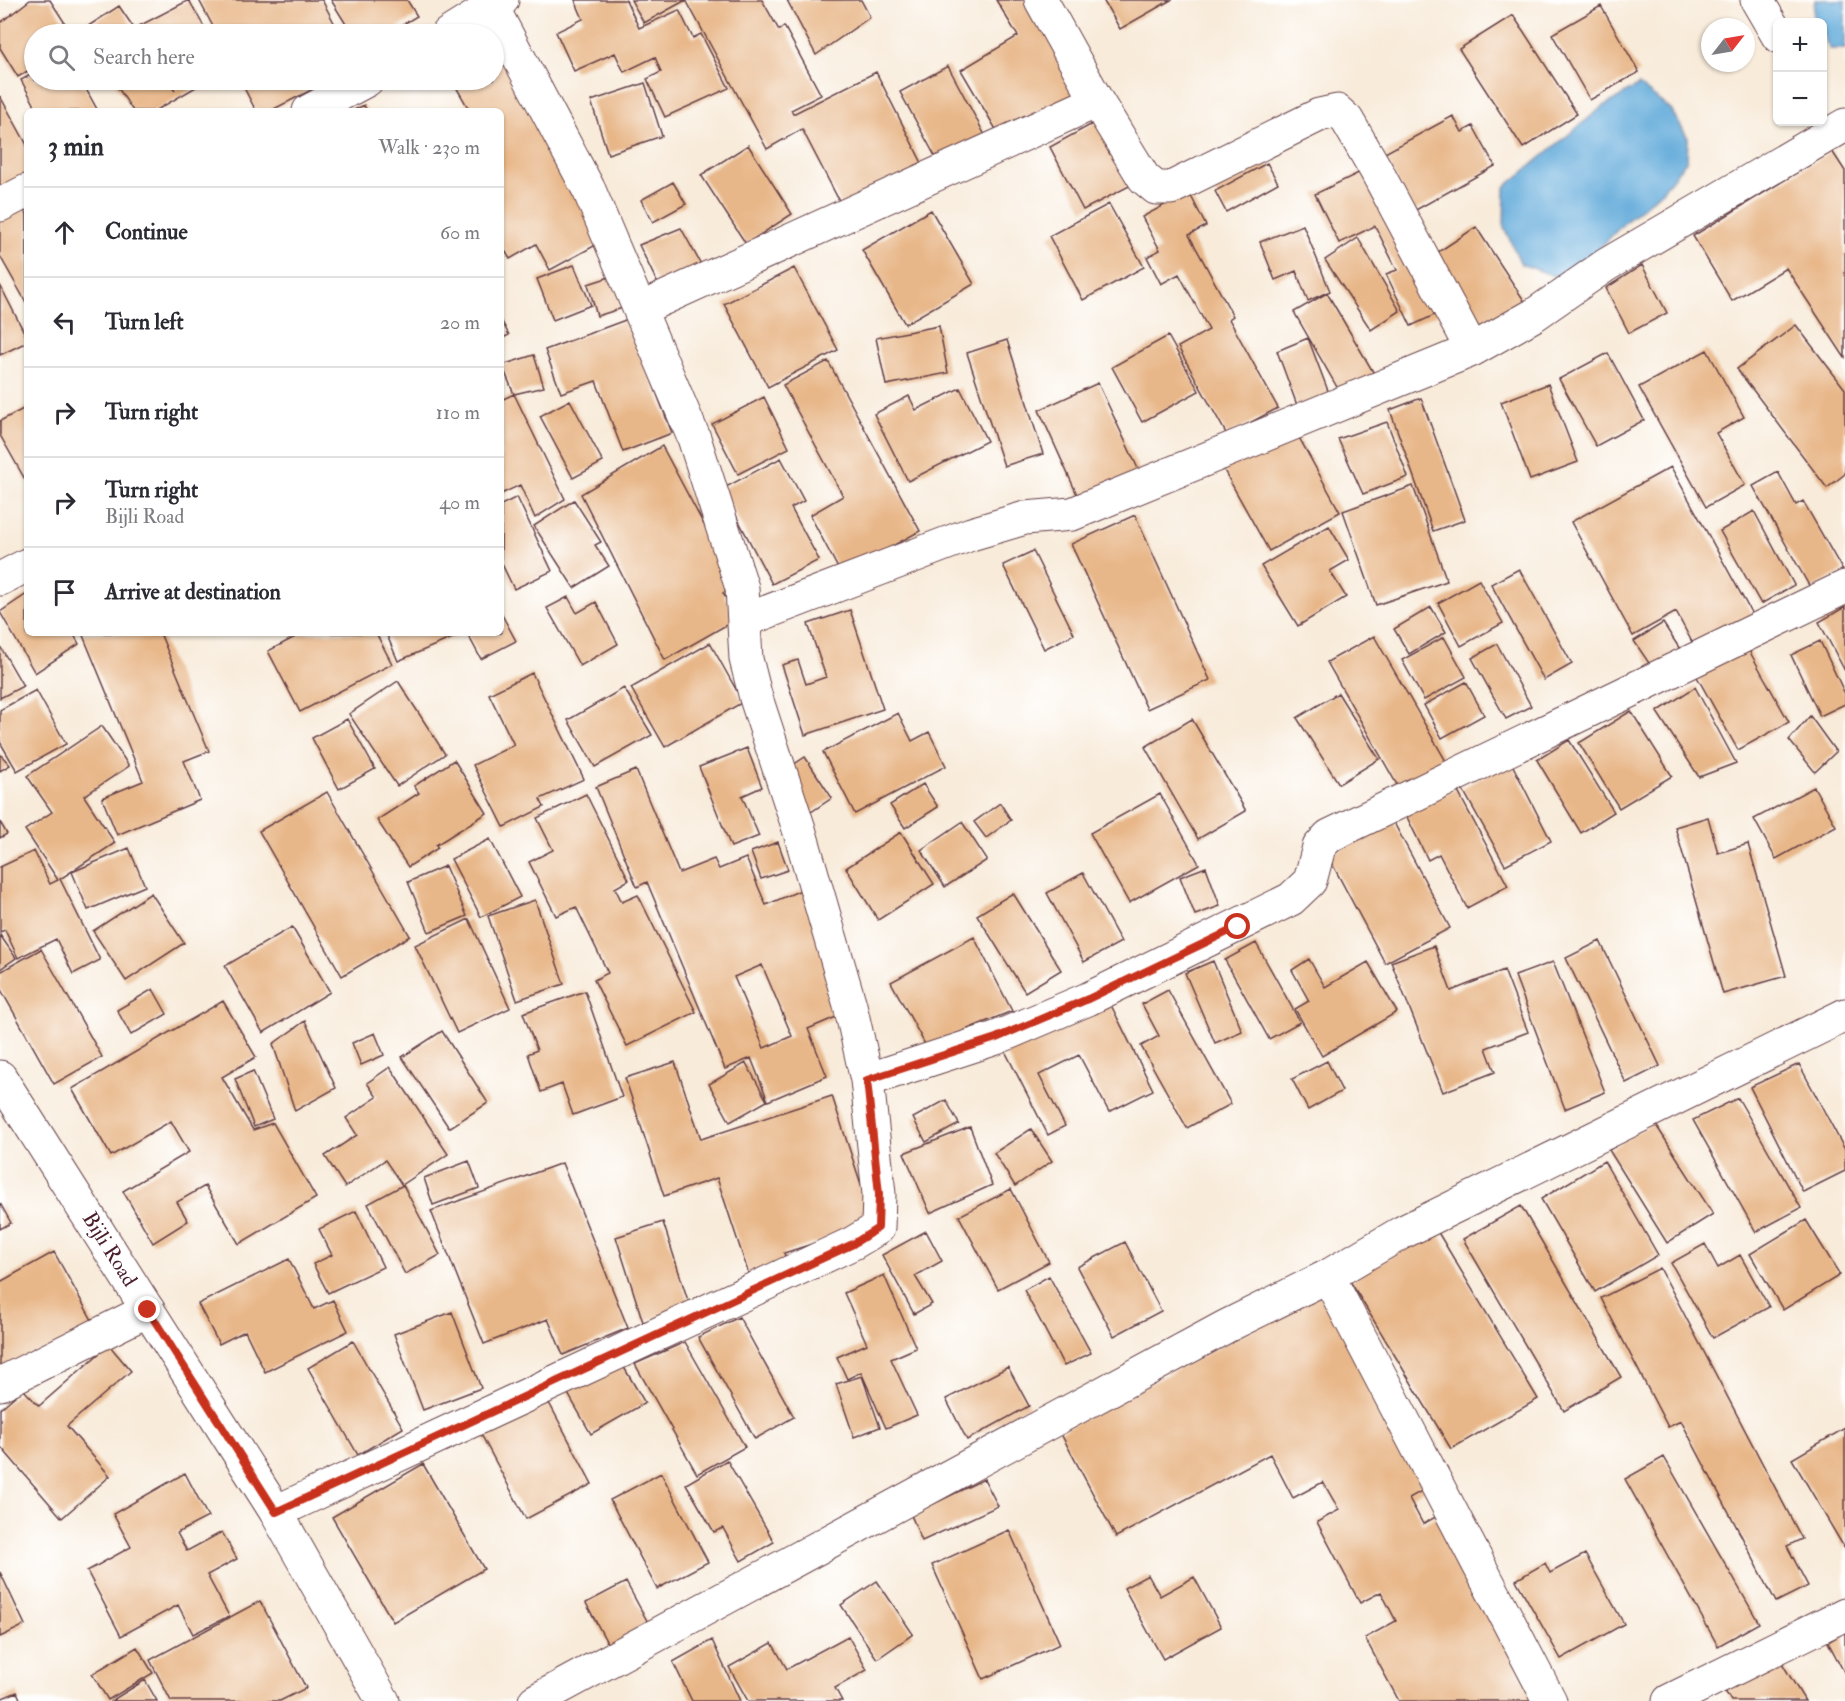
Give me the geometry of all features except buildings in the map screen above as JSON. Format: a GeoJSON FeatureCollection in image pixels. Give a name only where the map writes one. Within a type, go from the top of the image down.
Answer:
{"type":"FeatureCollection","features":[{"type":"Feature","properties":{"kind":"street"},"geometry":{"type":"LineString","coordinates":[[1041,0],[1096,101],[1144,178],[1156,188],[1171,188],[1319,115],[1337,111],[1347,120],[1376,170],[1472,350]]}},
{"type":"Feature","properties":{"kind":"street"},"geometry":{"type":"LineString","coordinates":[[1757,0],[1773,27]]}},
{"type":"Feature","properties":{"kind":"street"},"geometry":{"type":"LineString","coordinates":[[276,1512],[853,1244],[878,1228],[879,1194],[867,1080],[850,1005],[809,862],[756,698],[746,659],[746,620],[742,588],[723,522],[694,438],[589,190],[497,3],[464,24]]}},
{"type":"Feature","properties":{"kind":"street"},"geometry":{"type":"LineString","coordinates":[[315,108],[349,90]]}},
{"type":"Feature","properties":{"kind":"street"},"geometry":{"type":"LineString","coordinates":[[640,309],[1096,101]]}},
{"type":"Feature","properties":{"kind":"street"},"geometry":{"type":"LineString","coordinates":[[746,620],[971,534],[1025,518],[1072,514],[1201,459],[1472,350],[1534,315],[1606,265],[1836,133]]}},
{"type":"Feature","properties":{"kind":"street"},"geometry":{"type":"LineString","coordinates":[[0,205],[24,192]]}},
{"type":"Feature","properties":{"kind":"street"},"geometry":{"type":"LineString","coordinates":[[0,579],[24,567]]}},
{"type":"Feature","properties":{"kind":"street"},"geometry":{"type":"LineString","coordinates":[[867,1080],[996,1038],[1088,999],[1238,927],[1291,899],[1310,881],[1319,847],[1336,832],[1845,588]]}},
{"type":"Feature","properties":{"kind":"street"},"geometry":{"type":"LineString","coordinates":[[535,1701],[1227,1326],[1328,1276],[1401,1233],[1845,1015]]}},
{"type":"Feature","properties":{"kind":"street","name":"Bijli Road"},"geometry":{"type":"LineString","coordinates":[[0,1077],[276,1512],[383,1701]]}},
{"type":"Feature","properties":{"kind":"street"},"geometry":{"type":"LineString","coordinates":[[1328,1276],[1550,1701]]}},
{"type":"Feature","properties":{"kind":"street"},"geometry":{"type":"LineString","coordinates":[[0,1384],[148,1310]]}},
{"type":"Feature","properties":{"kind":"street"},"geometry":{"type":"LineString","coordinates":[[1669,1701],[1845,1614]]}},
{"type":"Feature","properties":{"kind":"water"},"geometry":{"type":"Polygon","coordinates":[[[1815,0],[1845,0],[1845,49],[1830,49],[1827,43],[1827,18],[1813,17],[1815,0]]]}},
{"type":"Feature","properties":{"kind":"water"},"geometry":{"type":"Polygon","coordinates":[[[1639,85],[1671,110],[1688,138],[1687,160],[1663,190],[1624,223],[1596,252],[1557,277],[1521,264],[1504,227],[1505,187],[1602,107],[1639,85]]]}},
{"type":"Feature","properties":{"kind":"route"},"geometry":{"type":"LineString","coordinates":[[148,1310],[276,1512],[853,1244],[878,1228],[879,1194],[867,1080],[996,1038],[1088,999],[1238,927]]}}]}
